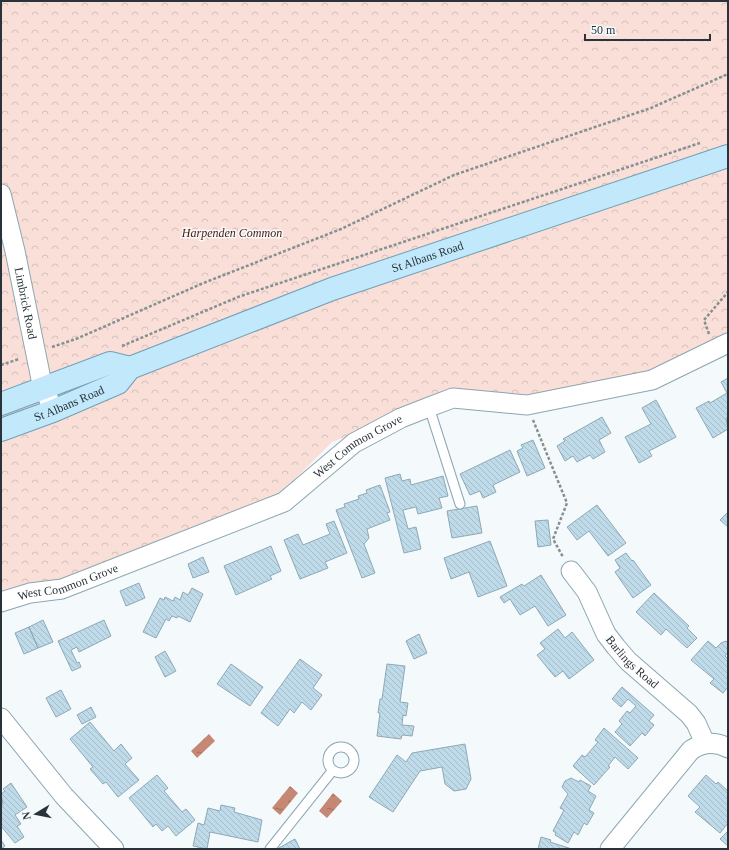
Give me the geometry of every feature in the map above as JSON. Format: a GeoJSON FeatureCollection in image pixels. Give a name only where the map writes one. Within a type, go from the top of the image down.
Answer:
{"type":"FeatureCollection","features":[{"type":"Feature","properties":{"kind":"main road","name":"St Albans Road"},"geometry":{"type":"LineString","coordinates":[[1,430],[53,411],[118,383],[130,368],[332,289],[728,156]]}},
{"type":"Feature","properties":{"kind":"main road","name":"St Albans Road"},"geometry":{"type":"LineString","coordinates":[[1,404],[110,363],[130,368]]}},
{"type":"Feature","properties":{"kind":"street","name":"Limbrick Road"},"geometry":{"type":"LineString","coordinates":[[1,194],[15,251],[35,353],[44,387],[53,411]]}},
{"type":"Feature","properties":{"kind":"street","name":"West Common Grove"},"geometry":{"type":"LineString","coordinates":[[1,602],[30,593],[62,589],[284,502],[354,443],[401,418],[453,398],[527,405],[652,380],[721,345]]}},
{"type":"Feature","properties":{"kind":"street","name":"Barlings Road"},"geometry":{"type":"LineString","coordinates":[[571,571],[587,592],[606,634],[616,647],[628,661],[689,714],[696,723],[705,743]]}},
{"type":"Feature","properties":{"kind":"street"},"geometry":{"type":"LineString","coordinates":[[4,729],[114,849]]}},
{"type":"Feature","properties":{"kind":"street"},"geometry":{"type":"LineString","coordinates":[[610,849],[684,757],[698,745],[705,743],[721,744],[728,748]]}},
{"type":"Feature","properties":{"kind":"lane"},"geometry":{"type":"LineString","coordinates":[[429,407],[460,504]]}},
{"type":"Feature","properties":{"kind":"lane"},"geometry":{"type":"LineString","coordinates":[[270,849],[333,770]]}},
{"type":"Feature","properties":{"kind":"path"},"geometry":{"type":"LineString","coordinates":[[1,365],[76,339],[201,284],[341,230],[454,174],[651,108],[728,74]]}},
{"type":"Feature","properties":{"kind":"path"},"geometry":{"type":"LineString","coordinates":[[721,345],[704,320],[728,292]]}},
{"type":"Feature","properties":{"kind":"path"},"geometry":{"type":"LineString","coordinates":[[527,405],[567,503],[553,539],[571,571]]}},
{"type":"Feature","properties":{"kind":"green space","name":"Harpenden Common"},"geometry":{"type":"Polygon","coordinates":[[[1,1],[728,1],[728,333],[649,371],[533,394],[449,397],[332,442],[276,498],[1,604],[1,1]]]}},
{"type":"Feature","properties":{"kind":"water"},"geometry":{"type":"Polygon","coordinates":[[[209,734],[215,741],[197,758],[191,751],[209,734]]]}},
{"type":"Feature","properties":{"kind":"water"},"geometry":{"type":"Polygon","coordinates":[[[290,786],[298,793],[280,815],[272,808],[290,786]]]}},
{"type":"Feature","properties":{"kind":"water"},"geometry":{"type":"Polygon","coordinates":[[[333,793],[342,801],[327,818],[319,811],[333,793]]]}},
{"type":"Feature","properties":{"kind":"building"},"geometry":{"type":"Polygon","coordinates":[[[728,378],[728,417],[726,418],[728,429],[713,438],[696,408],[709,401],[710,403],[727,393],[721,382],[728,378]]]}},
{"type":"Feature","properties":{"kind":"building"},"geometry":{"type":"Polygon","coordinates":[[[656,400],[676,437],[649,451],[652,456],[639,463],[625,437],[651,424],[642,408],[656,400]]]}},
{"type":"Feature","properties":{"kind":"building"},"geometry":{"type":"Polygon","coordinates":[[[602,417],[611,433],[599,440],[605,452],[593,459],[590,455],[577,462],[573,456],[565,461],[557,446],[565,441],[563,439],[602,417]]]}},
{"type":"Feature","properties":{"kind":"building"},"geometry":{"type":"Polygon","coordinates":[[[533,440],[545,468],[527,476],[517,451],[523,448],[521,445],[533,440]]]}},
{"type":"Feature","properties":{"kind":"building"},"geometry":{"type":"Polygon","coordinates":[[[510,450],[520,472],[493,485],[496,492],[483,498],[480,491],[470,495],[460,474],[510,450]]]}},
{"type":"Feature","properties":{"kind":"building"},"geometry":{"type":"Polygon","coordinates":[[[400,474],[402,481],[410,479],[411,485],[443,476],[448,496],[439,498],[442,508],[418,514],[416,507],[403,510],[408,529],[416,527],[421,549],[404,553],[385,478],[400,474]]]}},
{"type":"Feature","properties":{"kind":"building"},"geometry":{"type":"Polygon","coordinates":[[[380,485],[390,512],[387,513],[390,520],[367,529],[369,538],[364,544],[375,573],[362,578],[336,510],[345,507],[344,504],[359,499],[358,496],[367,493],[366,490],[380,485]]]}},
{"type":"Feature","properties":{"kind":"building"},"geometry":{"type":"Polygon","coordinates":[[[597,505],[626,543],[608,556],[589,531],[577,540],[567,527],[597,505]]]}},
{"type":"Feature","properties":{"kind":"building"},"geometry":{"type":"Polygon","coordinates":[[[477,506],[482,533],[452,538],[447,511],[477,506]]]}},
{"type":"Feature","properties":{"kind":"building"},"geometry":{"type":"Polygon","coordinates":[[[728,512],[728,527],[720,520],[728,512]]]}},
{"type":"Feature","properties":{"kind":"building"},"geometry":{"type":"Polygon","coordinates":[[[548,520],[551,545],[538,547],[535,521],[548,520]]]}},
{"type":"Feature","properties":{"kind":"building"},"geometry":{"type":"Polygon","coordinates":[[[334,521],[347,553],[325,562],[328,568],[300,579],[284,540],[298,534],[303,545],[330,534],[326,524],[334,521]]]}},
{"type":"Feature","properties":{"kind":"building"},"geometry":{"type":"Polygon","coordinates":[[[490,541],[507,586],[478,597],[469,572],[451,579],[444,558],[490,541]]]}},
{"type":"Feature","properties":{"kind":"building"},"geometry":{"type":"Polygon","coordinates":[[[271,546],[281,571],[270,576],[272,579],[236,595],[224,566],[271,546]]]}},
{"type":"Feature","properties":{"kind":"building"},"geometry":{"type":"Polygon","coordinates":[[[626,553],[632,561],[633,560],[651,585],[633,598],[615,572],[620,568],[615,560],[626,553]]]}},
{"type":"Feature","properties":{"kind":"building"},"geometry":{"type":"Polygon","coordinates":[[[203,557],[209,572],[193,578],[188,564],[203,557]]]}},
{"type":"Feature","properties":{"kind":"building"},"geometry":{"type":"Polygon","coordinates":[[[541,575],[566,615],[548,626],[535,606],[520,615],[510,599],[504,603],[500,597],[522,584],[524,586],[541,575]]]}},
{"type":"Feature","properties":{"kind":"building"},"geometry":{"type":"Polygon","coordinates":[[[139,583],[145,598],[126,606],[120,591],[139,583]]]}},
{"type":"Feature","properties":{"kind":"building"},"geometry":{"type":"Polygon","coordinates":[[[192,588],[203,594],[190,622],[178,616],[177,618],[172,616],[169,621],[166,619],[156,638],[143,632],[160,598],[164,600],[165,597],[173,601],[175,597],[180,600],[183,592],[188,595],[192,588]]]}},
{"type":"Feature","properties":{"kind":"building"},"geometry":{"type":"Polygon","coordinates":[[[654,593],[689,626],[687,628],[697,638],[687,648],[666,629],[661,635],[636,612],[654,593]]]}},
{"type":"Feature","properties":{"kind":"building"},"geometry":{"type":"Polygon","coordinates":[[[43,620],[53,642],[38,648],[29,627],[43,620]]]}},
{"type":"Feature","properties":{"kind":"building"},"geometry":{"type":"Polygon","coordinates":[[[104,620],[111,636],[79,652],[77,647],[71,650],[77,663],[79,662],[81,667],[72,671],[58,641],[104,620]]]}},
{"type":"Feature","properties":{"kind":"building"},"geometry":{"type":"Polygon","coordinates":[[[29,627],[38,648],[24,654],[15,633],[29,627]]]}},
{"type":"Feature","properties":{"kind":"building"},"geometry":{"type":"Polygon","coordinates":[[[558,629],[565,638],[572,632],[594,660],[569,679],[563,671],[555,677],[537,655],[545,649],[540,643],[558,629]]]}},
{"type":"Feature","properties":{"kind":"building"},"geometry":{"type":"Polygon","coordinates":[[[419,634],[427,653],[414,659],[406,641],[419,634]]]}},
{"type":"Feature","properties":{"kind":"building"},"geometry":{"type":"Polygon","coordinates":[[[708,641],[716,648],[721,643],[726,641],[728,643],[728,652],[725,656],[728,659],[728,687],[723,693],[710,683],[714,679],[691,660],[708,641]]]}},
{"type":"Feature","properties":{"kind":"building"},"geometry":{"type":"Polygon","coordinates":[[[165,651],[176,671],[165,677],[155,657],[165,651]]]}},
{"type":"Feature","properties":{"kind":"building"},"geometry":{"type":"Polygon","coordinates":[[[300,659],[322,675],[313,688],[322,695],[311,710],[302,702],[294,713],[290,709],[278,726],[261,713],[300,659]]]}},
{"type":"Feature","properties":{"kind":"building"},"geometry":{"type":"Polygon","coordinates":[[[231,664],[263,687],[250,706],[217,684],[231,664]]]}},
{"type":"Feature","properties":{"kind":"building"},"geometry":{"type":"Polygon","coordinates":[[[387,664],[405,666],[400,702],[408,703],[406,716],[403,715],[402,725],[414,726],[412,736],[402,735],[401,739],[377,736],[380,713],[378,713],[380,699],[382,699],[387,664]]]}},
{"type":"Feature","properties":{"kind":"building"},"geometry":{"type":"Polygon","coordinates":[[[622,687],[654,715],[649,721],[654,725],[645,736],[642,733],[630,746],[615,732],[622,724],[619,721],[627,711],[630,713],[636,706],[628,699],[621,707],[612,699],[622,687]]]}},
{"type":"Feature","properties":{"kind":"building"},"geometry":{"type":"Polygon","coordinates":[[[61,690],[71,709],[56,717],[46,698],[61,690]]]}},
{"type":"Feature","properties":{"kind":"building"},"geometry":{"type":"Polygon","coordinates":[[[91,707],[96,717],[82,724],[77,715],[91,707]]]}},
{"type":"Feature","properties":{"kind":"building"},"geometry":{"type":"Polygon","coordinates":[[[90,722],[114,751],[121,744],[132,758],[125,764],[139,780],[118,797],[106,782],[103,784],[90,769],[93,767],[70,739],[90,722]]]}},
{"type":"Feature","properties":{"kind":"building"},"geometry":{"type":"Polygon","coordinates":[[[604,728],[638,758],[628,769],[615,757],[608,766],[610,767],[594,785],[573,766],[582,755],[585,757],[598,742],[595,740],[604,728]]]}},
{"type":"Feature","properties":{"kind":"building"},"geometry":{"type":"Polygon","coordinates":[[[465,744],[471,779],[466,789],[454,791],[445,784],[442,767],[420,771],[393,812],[369,797],[397,755],[406,762],[412,753],[465,744]]]}},
{"type":"Feature","properties":{"kind":"building"},"geometry":{"type":"Polygon","coordinates":[[[157,775],[168,788],[164,791],[182,812],[186,809],[195,820],[176,836],[168,826],[162,831],[156,824],[153,827],[129,798],[157,775]]]}},
{"type":"Feature","properties":{"kind":"building"},"geometry":{"type":"Polygon","coordinates":[[[706,775],[716,784],[718,782],[728,791],[728,823],[720,833],[695,812],[700,807],[688,796],[706,775]]]}},
{"type":"Feature","properties":{"kind":"building"},"geometry":{"type":"Polygon","coordinates":[[[571,778],[579,782],[580,780],[591,786],[588,791],[596,796],[589,810],[594,813],[587,825],[584,823],[578,835],[574,832],[568,843],[555,835],[556,833],[553,831],[564,810],[560,808],[568,794],[562,787],[565,781],[571,778]]]}},
{"type":"Feature","properties":{"kind":"building"},"geometry":{"type":"Polygon","coordinates":[[[11,783],[27,807],[15,815],[21,824],[17,826],[24,837],[15,843],[1,826],[1,805],[3,804],[1,794],[5,791],[3,789],[11,783]]]}},
{"type":"Feature","properties":{"kind":"building"},"geometry":{"type":"Polygon","coordinates":[[[221,805],[235,808],[234,812],[262,820],[258,842],[210,832],[207,849],[193,846],[198,823],[204,825],[208,808],[220,811],[221,805]]]}},
{"type":"Feature","properties":{"kind":"building"},"geometry":{"type":"Polygon","coordinates":[[[728,831],[728,846],[720,839],[728,831]]]}},
{"type":"Feature","properties":{"kind":"building"},"geometry":{"type":"Polygon","coordinates":[[[541,837],[551,840],[550,842],[572,849],[538,849],[541,837]]]}},
{"type":"Feature","properties":{"kind":"building"},"geometry":{"type":"Polygon","coordinates":[[[295,839],[300,849],[277,849],[295,839]]]}},
{"type":"Feature","properties":{"kind":"building"},"geometry":{"type":"Polygon","coordinates":[[[1,840],[5,846],[1,849],[1,840]]]}}]}
